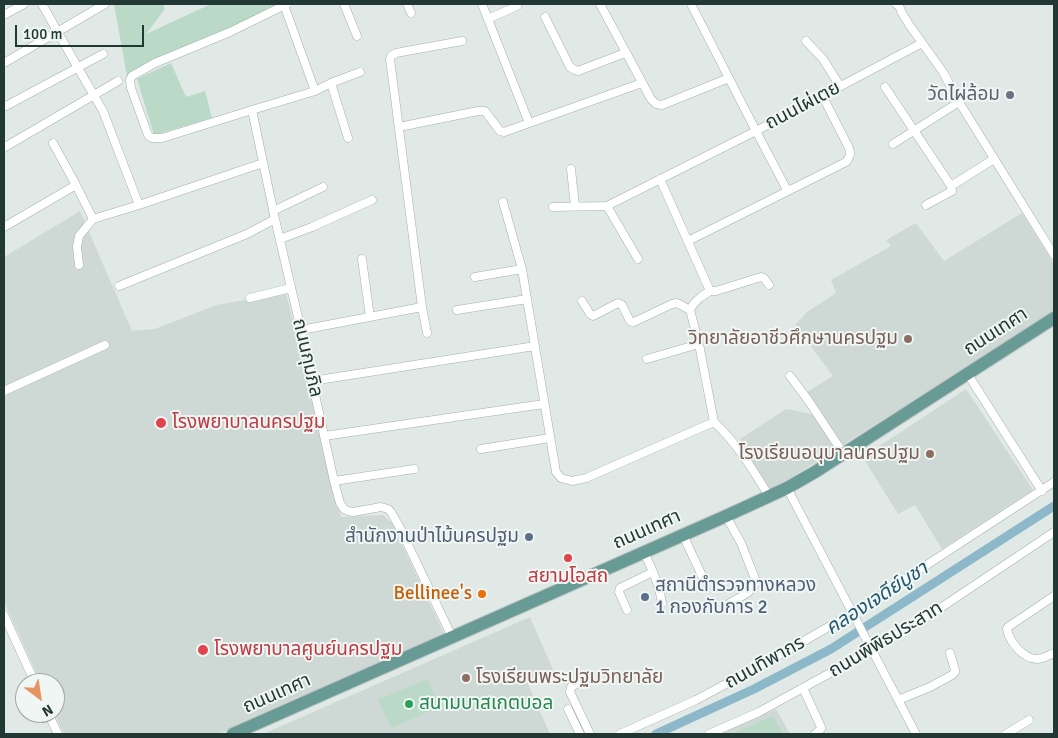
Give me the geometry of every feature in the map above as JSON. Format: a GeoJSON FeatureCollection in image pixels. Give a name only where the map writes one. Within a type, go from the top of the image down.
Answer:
{"type":"FeatureCollection","features":[{"type":"Feature","properties":{"kind":"main road","name":"ถนนเทศา"},"geometry":{"type":"LineString","coordinates":[[233,734],[787,488],[815,472],[1054,318]]}},
{"type":"Feature","properties":{"kind":"street"},"geometry":{"type":"LineString","coordinates":[[4,15],[24,4]]}},
{"type":"Feature","properties":{"kind":"street"},"geometry":{"type":"LineString","coordinates":[[42,4],[103,111],[139,205]]}},
{"type":"Feature","properties":{"kind":"street"},"geometry":{"type":"LineString","coordinates":[[4,63],[105,4]]}},
{"type":"Feature","properties":{"kind":"street"},"geometry":{"type":"LineString","coordinates":[[344,4],[358,36]]}},
{"type":"Feature","properties":{"kind":"street"},"geometry":{"type":"LineString","coordinates":[[407,4],[411,13]]}},
{"type":"Feature","properties":{"kind":"street"},"geometry":{"type":"LineString","coordinates":[[482,4],[529,123]]}},
{"type":"Feature","properties":{"kind":"street"},"geometry":{"type":"LineString","coordinates":[[600,4],[642,83],[656,104],[662,105],[729,78]]}},
{"type":"Feature","properties":{"kind":"street","name":"ถนนไผ่เตย"},"geometry":{"type":"LineString","coordinates":[[691,4],[756,131],[922,44]]}},
{"type":"Feature","properties":{"kind":"street"},"geometry":{"type":"LineString","coordinates":[[899,4],[910,26],[942,72],[1054,255]]}},
{"type":"Feature","properties":{"kind":"street"},"geometry":{"type":"LineString","coordinates":[[315,91],[285,5],[230,32],[155,63],[132,76],[130,80],[148,135],[152,138],[162,138],[315,91],[360,72]]}},
{"type":"Feature","properties":{"kind":"street"},"geometry":{"type":"LineString","coordinates":[[488,19],[517,6]]}},
{"type":"Feature","properties":{"kind":"street"},"geometry":{"type":"LineString","coordinates":[[545,17],[570,67],[575,70],[578,71],[626,53]]}},
{"type":"Feature","properties":{"kind":"street"},"geometry":{"type":"LineString","coordinates":[[427,333],[390,59],[396,53],[462,41]]}},
{"type":"Feature","properties":{"kind":"street"},"geometry":{"type":"LineString","coordinates":[[806,41],[823,59],[840,86]]}},
{"type":"Feature","properties":{"kind":"street"},"geometry":{"type":"LineString","coordinates":[[4,107],[103,54]]}},
{"type":"Feature","properties":{"kind":"street"},"geometry":{"type":"LineString","coordinates":[[5,147],[118,81]]}},
{"type":"Feature","properties":{"kind":"street"},"geometry":{"type":"LineString","coordinates":[[331,83],[348,138]]}},
{"type":"Feature","properties":{"kind":"street"},"geometry":{"type":"LineString","coordinates":[[399,127],[485,111],[500,131],[504,132],[642,83]]}},
{"type":"Feature","properties":{"kind":"street"},"geometry":{"type":"LineString","coordinates":[[885,87],[951,186],[952,191],[926,205]]}},
{"type":"Feature","properties":{"kind":"street"},"geometry":{"type":"LineString","coordinates":[[688,241],[846,162],[849,158],[849,148],[822,96]]}},
{"type":"Feature","properties":{"kind":"street"},"geometry":{"type":"LineString","coordinates":[[893,144],[959,102]]}},
{"type":"Feature","properties":{"kind":"street","name":"ถนนกุมภิล"},"geometry":{"type":"LineString","coordinates":[[252,110],[340,503],[348,511],[353,512],[381,508],[388,509],[391,512],[452,638]]}},
{"type":"Feature","properties":{"kind":"street"},"geometry":{"type":"LineString","coordinates":[[553,207],[607,206],[756,131],[787,190]]}},
{"type":"Feature","properties":{"kind":"street"},"geometry":{"type":"LineString","coordinates":[[53,143],[93,219]]}},
{"type":"Feature","properties":{"kind":"street"},"geometry":{"type":"LineString","coordinates":[[951,186],[994,159]]}},
{"type":"Feature","properties":{"kind":"street"},"geometry":{"type":"LineString","coordinates":[[79,266],[77,248],[79,236],[93,219],[263,163]]}},
{"type":"Feature","properties":{"kind":"street"},"geometry":{"type":"LineString","coordinates":[[571,169],[575,206]]}},
{"type":"Feature","properties":{"kind":"street"},"geometry":{"type":"LineString","coordinates":[[660,179],[710,291]]}},
{"type":"Feature","properties":{"kind":"street"},"geometry":{"type":"LineString","coordinates":[[4,227],[76,185]]}},
{"type":"Feature","properties":{"kind":"street"},"geometry":{"type":"LineString","coordinates":[[119,286],[247,234],[274,215],[323,187]]}},
{"type":"Feature","properties":{"kind":"street"},"geometry":{"type":"LineString","coordinates":[[280,239],[372,200]]}},
{"type":"Feature","properties":{"kind":"street"},"geometry":{"type":"LineString","coordinates":[[503,202],[522,269],[556,472],[561,478],[572,481],[586,478],[714,422]]}},
{"type":"Feature","properties":{"kind":"street"},"geometry":{"type":"LineString","coordinates":[[607,206],[638,258]]}},
{"type":"Feature","properties":{"kind":"street"},"geometry":{"type":"LineString","coordinates":[[362,259],[370,317]]}},
{"type":"Feature","properties":{"kind":"street"},"geometry":{"type":"LineString","coordinates":[[475,277],[522,269]]}},
{"type":"Feature","properties":{"kind":"street"},"geometry":{"type":"LineString","coordinates":[[769,285],[761,277],[716,291],[710,291],[692,305],[690,310],[699,344],[714,422],[742,453],[769,496]]}},
{"type":"Feature","properties":{"kind":"street"},"geometry":{"type":"LineString","coordinates":[[250,298],[291,288]]}},
{"type":"Feature","properties":{"kind":"street"},"geometry":{"type":"LineString","coordinates":[[457,310],[527,300]]}},
{"type":"Feature","properties":{"kind":"street"},"geometry":{"type":"LineString","coordinates":[[582,301],[593,316],[618,303],[622,305],[630,320],[634,322],[672,304],[677,303],[690,310]]}},
{"type":"Feature","properties":{"kind":"street"},"geometry":{"type":"LineString","coordinates":[[300,330],[422,307]]}},
{"type":"Feature","properties":{"kind":"street"},"geometry":{"type":"LineString","coordinates":[[646,359],[699,344]]}},
{"type":"Feature","properties":{"kind":"street"},"geometry":{"type":"LineString","coordinates":[[4,391],[105,345]]}},
{"type":"Feature","properties":{"kind":"street"},"geometry":{"type":"LineString","coordinates":[[312,381],[535,346]]}},
{"type":"Feature","properties":{"kind":"street"},"geometry":{"type":"LineString","coordinates":[[967,373],[1042,491]]}},
{"type":"Feature","properties":{"kind":"street"},"geometry":{"type":"LineString","coordinates":[[790,376],[843,453]]}},
{"type":"Feature","properties":{"kind":"street"},"geometry":{"type":"LineString","coordinates":[[324,436],[544,404]]}},
{"type":"Feature","properties":{"kind":"street"},"geometry":{"type":"LineString","coordinates":[[481,449],[550,438]]}},
{"type":"Feature","properties":{"kind":"street"},"geometry":{"type":"LineString","coordinates":[[334,480],[414,469]]}},
{"type":"Feature","properties":{"kind":"street","name":"ถนนทิพากร"},"geometry":{"type":"LineString","coordinates":[[620,734],[704,696],[853,613],[1054,482]]}},
{"type":"Feature","properties":{"kind":"street"},"geometry":{"type":"LineString","coordinates":[[787,488],[916,734]]}},
{"type":"Feature","properties":{"kind":"street"},"geometry":{"type":"LineString","coordinates":[[726,516],[741,543],[756,581],[753,588],[730,603]]}},
{"type":"Feature","properties":{"kind":"street","name":"ถนนพิพิธประสาท"},"geometry":{"type":"LineString","coordinates":[[710,734],[759,712],[872,650],[933,613],[1054,532]]}},
{"type":"Feature","properties":{"kind":"street"},"geometry":{"type":"LineString","coordinates":[[683,535],[702,578]]}},
{"type":"Feature","properties":{"kind":"street"},"geometry":{"type":"LineString","coordinates":[[644,552],[660,590],[662,603]]}},
{"type":"Feature","properties":{"kind":"street"},"geometry":{"type":"LineString","coordinates":[[627,610],[619,592],[620,588],[653,572]]}},
{"type":"Feature","properties":{"kind":"street"},"geometry":{"type":"LineString","coordinates":[[1054,596],[1007,629],[1011,640],[1029,657],[1036,659],[1054,655]]}},
{"type":"Feature","properties":{"kind":"street"},"geometry":{"type":"LineString","coordinates":[[4,615],[30,673]]}},
{"type":"Feature","properties":{"kind":"street"},"geometry":{"type":"LineString","coordinates":[[898,700],[930,687],[952,675],[955,670],[950,653]]}},
{"type":"Feature","properties":{"kind":"street"},"geometry":{"type":"LineString","coordinates":[[586,679],[571,687],[570,692],[590,734]]}},
{"type":"Feature","properties":{"kind":"street"},"geometry":{"type":"LineString","coordinates":[[803,688],[821,727],[815,734]]}},
{"type":"Feature","properties":{"kind":"street"},"geometry":{"type":"LineString","coordinates":[[568,709],[580,734]]}},
{"type":"Feature","properties":{"kind":"street"},"geometry":{"type":"LineString","coordinates":[[1006,734],[1029,720]]}},
{"type":"Feature","properties":{"kind":"shaded area","name":"โรงพยาบาลนครปฐม"},"geometry":{"type":"Polygon","coordinates":[[[80,211],[132,331],[155,329],[216,305],[286,293],[341,517],[383,515],[392,523],[445,636],[219,734],[64,734],[59,723],[65,723],[65,673],[36,673],[4,602],[4,257],[80,211]]]}},
{"type":"Feature","properties":{"kind":"shaded area","name":"วิทยาลัยอาชีวศึกษานครปฐม"},"geometry":{"type":"Polygon","coordinates":[[[1022,213],[1054,264],[1054,311],[767,493],[740,439],[786,409],[817,415],[802,395],[833,376],[795,325],[807,312],[836,293],[831,280],[891,246],[886,240],[916,223],[944,261],[1022,213]]]}},
{"type":"Feature","properties":{"kind":"shaded area"},"geometry":{"type":"Polygon","coordinates":[[[966,389],[1033,490],[942,549],[915,505],[898,514],[862,456],[966,389]]]}},
{"type":"Feature","properties":{"kind":"shaded area","name":"โรงเรียนพระปฐมวิทยาลัย"},"geometry":{"type":"Polygon","coordinates":[[[530,617],[554,672],[528,684],[550,734],[263,734],[530,617]]]}},
{"type":"Feature","properties":{"kind":"shaded area"},"geometry":{"type":"Polygon","coordinates":[[[776,709],[790,734],[720,734],[776,709]]]}},
{"type":"Feature","properties":{"kind":"green space"},"geometry":{"type":"Polygon","coordinates":[[[114,4],[163,4],[165,9],[146,34],[211,4],[283,4],[157,59],[127,76],[114,4]]]}},
{"type":"Feature","properties":{"kind":"green space"},"geometry":{"type":"Polygon","coordinates":[[[171,63],[186,97],[205,91],[212,118],[154,135],[137,79],[171,63]]]}},
{"type":"Feature","properties":{"kind":"green space","name":"สนามบาสเกตบอล"},"geometry":{"type":"Polygon","coordinates":[[[427,679],[439,707],[391,728],[378,700],[427,679]]]}},
{"type":"Feature","properties":{"kind":"green space"},"geometry":{"type":"Polygon","coordinates":[[[773,716],[783,734],[732,734],[773,716]]]}},
{"type":"Feature","properties":{"kind":"waterway","name":"คลองเจดีย์บูชา"},"geometry":{"type":"LineString","coordinates":[[656,734],[754,689],[831,649],[1054,506]]}},
{"type":"Feature","properties":{"kind":"place","name":"วัดไผ่ล้อม"},"geometry":{"type":"Point","coordinates":[1010,95]}},
{"type":"Feature","properties":{"kind":"place","name":"วิทยาลัยอาชีวศึกษานครปฐม"},"geometry":{"type":"Point","coordinates":[908,339]}},
{"type":"Feature","properties":{"kind":"place","name":"โรงพยาบาลนครปฐม"},"geometry":{"type":"Point","coordinates":[161,423]}},
{"type":"Feature","properties":{"kind":"place","name":"โรงเรียนอนุบาลนครปฐม"},"geometry":{"type":"Point","coordinates":[930,454]}},
{"type":"Feature","properties":{"kind":"place","name":"สำนักงานป่าไม้นครปฐม"},"geometry":{"type":"Point","coordinates":[529,537]}},
{"type":"Feature","properties":{"kind":"place","name":"สยามโอสถ"},"geometry":{"type":"Point","coordinates":[568,558]}},
{"type":"Feature","properties":{"kind":"place","name":"Bellinee's"},"geometry":{"type":"Point","coordinates":[482,594]}},
{"type":"Feature","properties":{"kind":"place","name":"สถานีตำรวจทางหลวง 1 กองกับการ 2"},"geometry":{"type":"Point","coordinates":[645,597]}},
{"type":"Feature","properties":{"kind":"place","name":"โรงพยาบาลศูนย์นครปฐม"},"geometry":{"type":"Point","coordinates":[203,650]}},
{"type":"Feature","properties":{"kind":"place","name":"โรงเรียนพระปฐมวิทยาลัย"},"geometry":{"type":"Point","coordinates":[466,678]}},
{"type":"Feature","properties":{"kind":"place","name":"สนามบาสเกตบอล"},"geometry":{"type":"Point","coordinates":[409,704]}}]}
